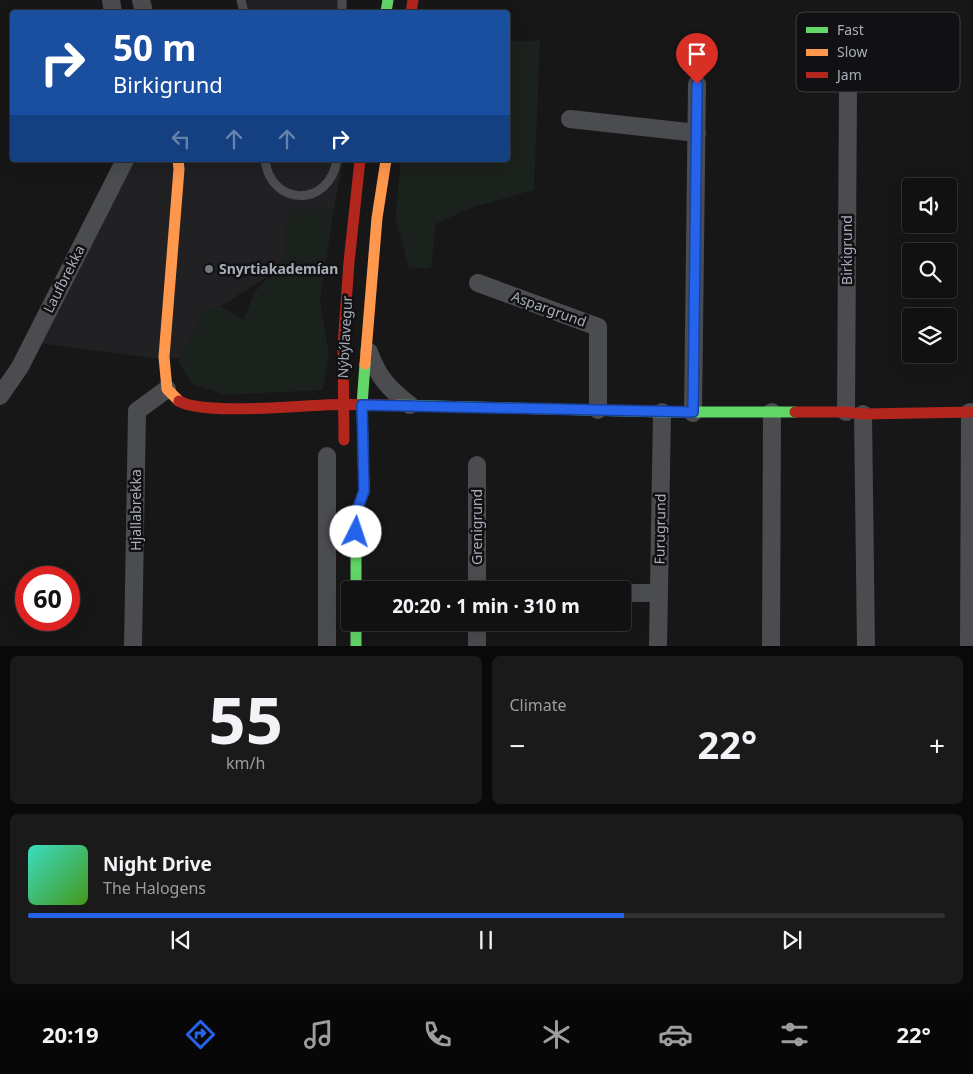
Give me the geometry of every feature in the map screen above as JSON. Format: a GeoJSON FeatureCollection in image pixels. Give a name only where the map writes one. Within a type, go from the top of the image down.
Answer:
{"type":"FeatureCollection","features":[{"type":"Feature","properties":{"kind":"street"},"geometry":{"type":"LineString","coordinates":[[693,412],[697,84]]}},
{"type":"Feature","properties":{"kind":"street","name":"Birkigrund"},"geometry":{"type":"LineString","coordinates":[[848,92],[855,413],[866,646]]}},
{"type":"Feature","properties":{"kind":"street"},"geometry":{"type":"LineString","coordinates":[[570,119],[697,134]]}},
{"type":"Feature","properties":{"kind":"street","name":"Laufbrekka"},"geometry":{"type":"LineString","coordinates":[[0,396],[20,367],[124,162]]}},
{"type":"Feature","properties":{"kind":"street"},"geometry":{"type":"LineString","coordinates":[[178,162],[164,356],[167,389],[185,405],[210,409],[362,405],[662,412],[972,412],[969,646]]}},
{"type":"Feature","properties":{"kind":"street","name":"Nýbýlavegur"},"geometry":{"type":"LineString","coordinates":[[344,449],[345,320],[360,162]]}},
{"type":"Feature","properties":{"kind":"street","name":"Nýbýlavegur"},"geometry":{"type":"LineString","coordinates":[[356,581],[356,513],[364,491],[362,405],[366,340],[377,218],[386,162]]}},
{"type":"Feature","properties":{"kind":"street","name":"Aspargrund"},"geometry":{"type":"LineString","coordinates":[[478,282],[598,327],[598,410]]}},
{"type":"Feature","properties":{"kind":"street"},"geometry":{"type":"LineString","coordinates":[[366,340],[379,376],[387,386],[410,406]]}},
{"type":"Feature","properties":{"kind":"street","name":"Hjallabrekka"},"geometry":{"type":"LineString","coordinates":[[133,646],[137,411],[152,398],[167,389]]}},
{"type":"Feature","properties":{"kind":"street","name":"Furugrund"},"geometry":{"type":"LineString","coordinates":[[658,646],[662,412]]}},
{"type":"Feature","properties":{"kind":"street"},"geometry":{"type":"LineString","coordinates":[[771,646],[772,412]]}},
{"type":"Feature","properties":{"kind":"street"},"geometry":{"type":"LineString","coordinates":[[327,456],[327,646]]}},
{"type":"Feature","properties":{"kind":"street","name":"Grenigrund"},"geometry":{"type":"LineString","coordinates":[[477,465],[477,581]]}},
{"type":"Feature","properties":{"kind":"street","name":"Nýbýlavegur"},"geometry":{"type":"LineString","coordinates":[[350,500],[356,513]]}},
{"type":"Feature","properties":{"kind":"street"},"geometry":{"type":"LineString","coordinates":[[631,593],[659,593]]}},
{"type":"Feature","properties":{"kind":"street"},"geometry":{"type":"LineString","coordinates":[[356,631],[356,646]]}},
{"type":"Feature","properties":{"kind":"street"},"geometry":{"type":"LineString","coordinates":[[477,631],[477,646]]}},
{"type":"Feature","properties":{"kind":"lane"},"geometry":{"type":"LineString","coordinates":[[265,162],[267,171],[276,185],[289,194],[305,196],[321,190],[328,184],[333,177],[337,162]]}},
{"type":"Feature","properties":{"kind":"shaded area"},"geometry":{"type":"Polygon","coordinates":[[[236,0],[347,0],[347,10],[238,10],[236,0]]]}},
{"type":"Feature","properties":{"kind":"shaded area"},"geometry":{"type":"Polygon","coordinates":[[[510,41],[540,41],[534,190],[470,208],[436,224],[431,268],[409,269],[395,217],[401,162],[510,162],[510,41]]]}},
{"type":"Feature","properties":{"kind":"shaded area"},"geometry":{"type":"Polygon","coordinates":[[[140,162],[343,162],[334,209],[290,210],[281,272],[267,277],[221,306],[203,312],[189,359],[152,358],[39,343],[126,165],[140,162]]]}},
{"type":"Feature","properties":{"kind":"shaded area"},"geometry":{"type":"Polygon","coordinates":[[[334,209],[320,300],[329,354],[323,390],[226,395],[192,384],[178,362],[203,312],[221,306],[244,320],[260,285],[281,272],[289,210],[334,209]]]}},
{"type":"Feature","properties":{"kind":"traffic: fast"},"geometry":{"type":"LineString","coordinates":[[386,10],[388,0]]}},
{"type":"Feature","properties":{"kind":"traffic: fast"},"geometry":{"type":"LineString","coordinates":[[356,581],[356,513],[364,491],[362,405],[365,364]]}},
{"type":"Feature","properties":{"kind":"traffic: fast"},"geometry":{"type":"LineString","coordinates":[[397,405],[662,412],[795,412]]}},
{"type":"Feature","properties":{"kind":"traffic: fast"},"geometry":{"type":"LineString","coordinates":[[356,631],[356,646]]}},
{"type":"Feature","properties":{"kind":"traffic: slow"},"geometry":{"type":"LineString","coordinates":[[178,162],[164,357],[167,389],[179,401]]}},
{"type":"Feature","properties":{"kind":"traffic: slow"},"geometry":{"type":"LineString","coordinates":[[365,364],[377,218],[386,162]]}},
{"type":"Feature","properties":{"kind":"traffic: jam"},"geometry":{"type":"LineString","coordinates":[[411,10],[413,0]]}},
{"type":"Feature","properties":{"kind":"traffic: jam"},"geometry":{"type":"LineString","coordinates":[[344,440],[343,347],[349,262],[360,162]]}},
{"type":"Feature","properties":{"kind":"traffic: jam"},"geometry":{"type":"LineString","coordinates":[[179,401],[207,408],[227,409],[333,405],[397,405]]}},
{"type":"Feature","properties":{"kind":"traffic: jam"},"geometry":{"type":"LineString","coordinates":[[795,412],[863,414],[973,412]]}},
{"type":"Feature","properties":{"kind":"place","name":"Snyrtiakademían"},"geometry":{"type":"Point","coordinates":[209,269]}},
{"type":"Feature","properties":{"kind":"route"},"geometry":{"type":"LineString","coordinates":[[356,532],[356,513],[364,491],[362,405],[693,412],[697,84]]}}]}
